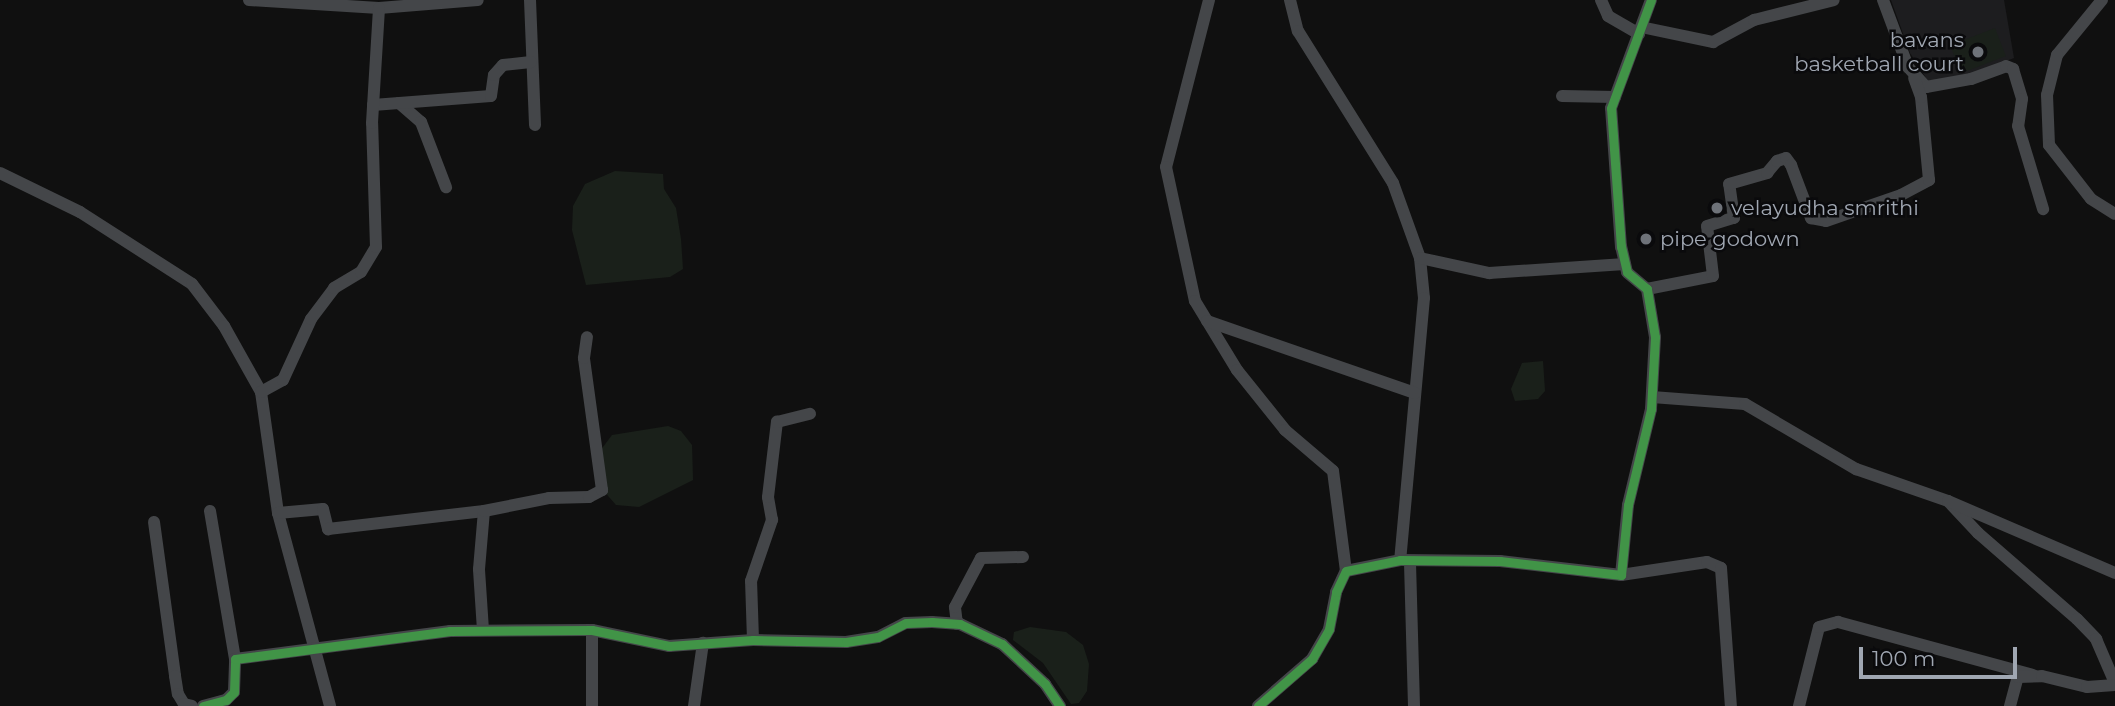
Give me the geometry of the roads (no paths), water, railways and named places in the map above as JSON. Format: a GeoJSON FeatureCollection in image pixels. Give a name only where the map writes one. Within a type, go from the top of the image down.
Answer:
{"type":"FeatureCollection","features":[{"type":"Feature","properties":{"kind":"street"},"geometry":{"type":"LineString","coordinates":[[249,0],[325,2],[379,8],[478,0]]}},
{"type":"Feature","properties":{"kind":"street"},"geometry":{"type":"LineString","coordinates":[[530,0],[535,125]]}},
{"type":"Feature","properties":{"kind":"street"},"geometry":{"type":"LineString","coordinates":[[1209,0],[1166,167],[1195,301],[1237,370],[1285,430],[1333,471],[1346,571],[1336,592],[1329,629],[1312,659],[1258,706]]}},
{"type":"Feature","properties":{"kind":"street"},"geometry":{"type":"LineString","coordinates":[[1290,0],[1298,31],[1393,183],[1420,258],[1424,298],[1415,393],[1405,561],[1414,706]]}},
{"type":"Feature","properties":{"kind":"street"},"geometry":{"type":"LineString","coordinates":[[1601,0],[1608,16],[1640,30],[1713,41],[1754,20],[1835,0]]}},
{"type":"Feature","properties":{"kind":"street"},"geometry":{"type":"LineString","coordinates":[[1621,575],[1628,505],[1652,397],[1655,337],[1647,289],[1627,272],[1625,264],[1611,154],[1615,97],[1651,0]]}},
{"type":"Feature","properties":{"kind":"street"},"geometry":{"type":"LineString","coordinates":[[1647,289],[1713,276],[1707,226],[1734,218],[1729,184],[1767,173],[1777,161],[1786,158],[1791,165],[1811,218],[1826,221],[1901,195],[1929,180],[1921,97],[1883,0]]}},
{"type":"Feature","properties":{"kind":"street"},"geometry":{"type":"LineString","coordinates":[[2102,0],[2057,55],[2047,95],[2049,145],[2091,199],[2115,214]]}},
{"type":"Feature","properties":{"kind":"street"},"geometry":{"type":"LineString","coordinates":[[261,391],[283,380],[310,318],[334,288],[361,272],[376,247],[373,105],[379,8]]}},
{"type":"Feature","properties":{"kind":"street"},"geometry":{"type":"LineString","coordinates":[[373,105],[491,96],[494,75],[503,65],[531,62]]}},
{"type":"Feature","properties":{"kind":"street"},"geometry":{"type":"LineString","coordinates":[[1914,78],[1932,88],[1997,68],[2013,69],[2022,99],[2018,126],[2043,209]]}},
{"type":"Feature","properties":{"kind":"street"},"geometry":{"type":"LineString","coordinates":[[1562,96],[1615,97]]}},
{"type":"Feature","properties":{"kind":"street"},"geometry":{"type":"LineString","coordinates":[[399,103],[421,122],[446,187]]}},
{"type":"Feature","properties":{"kind":"street"},"geometry":{"type":"LineString","coordinates":[[0,173],[80,212],[192,284],[224,326],[261,391],[278,513],[330,706]]}},
{"type":"Feature","properties":{"kind":"street"},"geometry":{"type":"LineString","coordinates":[[1420,258],[1489,272],[1625,264]]}},
{"type":"Feature","properties":{"kind":"street"},"geometry":{"type":"LineString","coordinates":[[1207,321],[1415,393]]}},
{"type":"Feature","properties":{"kind":"street"},"geometry":{"type":"LineString","coordinates":[[278,513],[323,509],[328,529],[484,511],[549,498],[589,497],[602,490],[584,358],[587,337]]}},
{"type":"Feature","properties":{"kind":"street"},"geometry":{"type":"LineString","coordinates":[[1652,397],[1745,404],[1856,469],[1948,501],[2115,573]]}},
{"type":"Feature","properties":{"kind":"street"},"geometry":{"type":"LineString","coordinates":[[753,640],[751,581],[772,520],[768,497],[777,422],[810,414]]}},
{"type":"Feature","properties":{"kind":"street"},"geometry":{"type":"LineString","coordinates":[[1799,706],[1819,627],[1838,622],[2033,675],[2087,687],[2115,684],[2096,639],[2077,619],[1978,533],[1948,501]]}},
{"type":"Feature","properties":{"kind":"street"},"geometry":{"type":"LineString","coordinates":[[203,706],[226,700],[234,692],[235,659],[210,511]]}},
{"type":"Feature","properties":{"kind":"street"},"geometry":{"type":"LineString","coordinates":[[483,631],[479,569],[484,511]]}},
{"type":"Feature","properties":{"kind":"street"},"geometry":{"type":"LineString","coordinates":[[154,522],[162,601],[178,694],[184,704],[192,706]]}},
{"type":"Feature","properties":{"kind":"street"},"geometry":{"type":"LineString","coordinates":[[957,624],[955,607],[981,558],[1023,557]]}},
{"type":"Feature","properties":{"kind":"street"},"geometry":{"type":"LineString","coordinates":[[1346,571],[1405,561],[1538,563],[1621,575],[1707,562],[1721,568],[1731,706]]}},
{"type":"Feature","properties":{"kind":"street"},"geometry":{"type":"LineString","coordinates":[[235,659],[450,631],[592,630],[669,646],[753,640],[846,642],[878,637],[906,623],[957,624],[1002,644],[1045,684],[1060,706]]}},
{"type":"Feature","properties":{"kind":"street"},"geometry":{"type":"LineString","coordinates":[[592,630],[592,706]]}},
{"type":"Feature","properties":{"kind":"street"},"geometry":{"type":"LineString","coordinates":[[694,706],[703,643]]}},
{"type":"Feature","properties":{"kind":"street"},"geometry":{"type":"LineString","coordinates":[[2010,706],[2018,677],[2033,675]]}},
{"type":"Feature","properties":{"kind":"place","name":"bavans basketball court"},"geometry":{"type":"Point","coordinates":[1978,52]}},
{"type":"Feature","properties":{"kind":"place","name":"velayudha smrithi"},"geometry":{"type":"Point","coordinates":[1717,208]}},
{"type":"Feature","properties":{"kind":"place","name":"pipe godown"},"geometry":{"type":"Point","coordinates":[1646,239]}}]}
